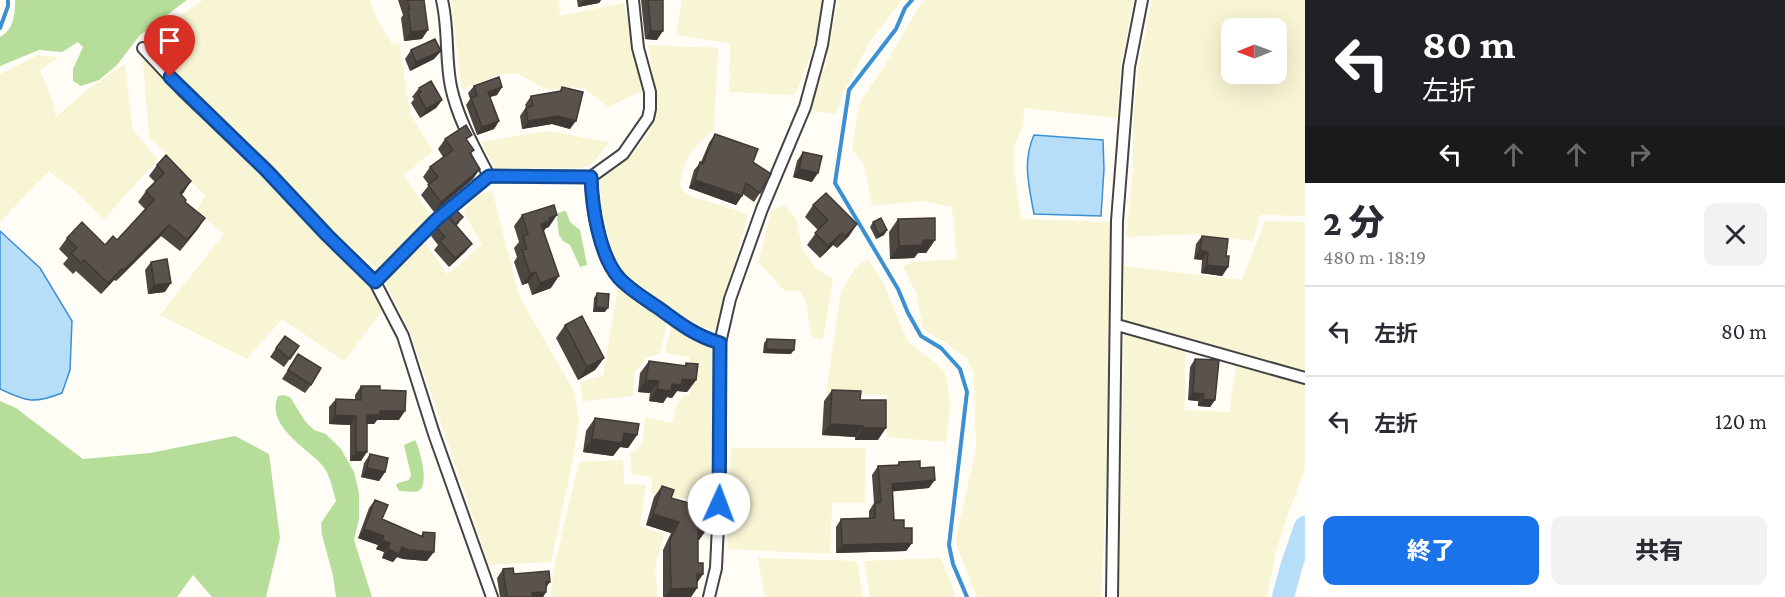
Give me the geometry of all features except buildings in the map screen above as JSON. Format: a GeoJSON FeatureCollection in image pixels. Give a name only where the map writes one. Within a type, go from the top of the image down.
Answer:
{"type":"FeatureCollection","features":[{"type":"Feature","properties":{"kind":"street"},"geometry":{"type":"LineString","coordinates":[[442,0],[446,19],[451,86],[462,123],[489,176]]}},
{"type":"Feature","properties":{"kind":"street"},"geometry":{"type":"LineString","coordinates":[[375,282],[437,219],[489,176],[591,177],[623,154],[648,118],[650,92],[638,48],[633,0]]}},
{"type":"Feature","properties":{"kind":"street"},"geometry":{"type":"LineString","coordinates":[[709,597],[716,568],[720,482],[720,343],[730,299],[758,220],[805,107],[822,45],[829,0]]}},
{"type":"Feature","properties":{"kind":"street"},"geometry":{"type":"LineString","coordinates":[[1112,597],[1117,221],[1128,79],[1142,0]]}},
{"type":"Feature","properties":{"kind":"street"},"geometry":{"type":"LineString","coordinates":[[143,48],[184,92],[267,171],[375,282],[403,336],[434,434],[492,597]]}},
{"type":"Feature","properties":{"kind":"street"},"geometry":{"type":"LineString","coordinates":[[591,177],[595,217],[608,261],[620,279],[700,337],[720,343]]}},
{"type":"Feature","properties":{"kind":"street"},"geometry":{"type":"LineString","coordinates":[[1117,325],[1305,378]]}},
{"type":"Feature","properties":{"kind":"shaded area"},"geometry":{"type":"Polygon","coordinates":[[[203,0],[370,0],[375,16],[393,45],[399,42],[410,114],[433,151],[404,175],[431,216],[377,269],[330,228],[269,163],[189,87],[146,39],[203,0]]]}},
{"type":"Feature","properties":{"kind":"shaded area"},"geometry":{"type":"Polygon","coordinates":[[[451,0],[558,0],[560,16],[624,3],[642,91],[608,107],[584,88],[548,90],[516,73],[501,74],[462,90],[451,0]]]}},
{"type":"Feature","properties":{"kind":"shaded area"},"geometry":{"type":"Polygon","coordinates":[[[682,0],[823,0],[819,32],[795,95],[729,92],[730,43],[676,35],[682,0]]]}},
{"type":"Feature","properties":{"kind":"shaded area"},"geometry":{"type":"Polygon","coordinates":[[[838,0],[902,0],[869,43],[842,95],[836,114],[809,110],[825,67],[838,0]]]}},
{"type":"Feature","properties":{"kind":"shaded area"},"geometry":{"type":"Polygon","coordinates":[[[926,0],[1133,0],[1121,66],[1117,118],[1024,108],[1023,124],[1015,145],[1013,162],[1021,219],[1112,222],[1108,451],[1101,597],[977,597],[957,546],[956,537],[976,449],[974,372],[967,359],[927,332],[923,326],[916,293],[903,266],[914,262],[957,259],[952,207],[922,201],[872,206],[864,165],[852,149],[859,104],[919,7],[926,0]]]}},
{"type":"Feature","properties":{"kind":"shaded area"},"geometry":{"type":"Polygon","coordinates":[[[1152,0],[1305,0],[1305,216],[1260,215],[1253,241],[1195,234],[1126,237],[1133,169],[1133,124],[1138,69],[1152,0]]]}},
{"type":"Feature","properties":{"kind":"shaded area"},"geometry":{"type":"Polygon","coordinates":[[[648,45],[718,48],[714,130],[693,149],[686,161],[679,184],[687,195],[748,214],[716,330],[702,327],[668,307],[627,278],[612,252],[603,214],[599,179],[629,157],[648,135],[657,97],[648,45]]]}},
{"type":"Feature","properties":{"kind":"shaded area"},"geometry":{"type":"Polygon","coordinates":[[[38,55],[58,57],[40,70],[56,117],[87,90],[125,64],[133,130],[158,159],[104,219],[75,191],[49,171],[0,222],[0,74],[38,55]]]}},
{"type":"Feature","properties":{"kind":"shaded area"},"geometry":{"type":"Polygon","coordinates":[[[147,57],[181,95],[371,285],[383,310],[344,361],[282,319],[247,359],[160,315],[224,234],[197,211],[205,196],[149,136],[143,61],[147,57]]]}},
{"type":"Feature","properties":{"kind":"shaded area"},"geometry":{"type":"Polygon","coordinates":[[[548,131],[610,142],[590,166],[495,169],[481,142],[548,131]]]}},
{"type":"Feature","properties":{"kind":"shaded area"},"geometry":{"type":"Polygon","coordinates":[[[492,190],[519,296],[574,391],[579,419],[573,460],[551,562],[489,565],[411,334],[384,280],[426,243],[447,275],[482,244],[463,212],[476,197],[492,190]]]}},
{"type":"Feature","properties":{"kind":"shaded area"},"geometry":{"type":"Polygon","coordinates":[[[784,205],[796,219],[802,248],[816,269],[833,279],[823,340],[811,336],[806,302],[800,291],[786,291],[759,263],[771,211],[784,205]]]}},
{"type":"Feature","properties":{"kind":"shaded area"},"geometry":{"type":"Polygon","coordinates":[[[1265,221],[1305,222],[1305,375],[1124,321],[1124,266],[1242,280],[1265,221]]]}},
{"type":"Feature","properties":{"kind":"shaded area"},"geometry":{"type":"Polygon","coordinates":[[[868,259],[883,282],[908,342],[945,373],[950,405],[946,442],[887,437],[887,395],[826,393],[841,291],[857,266],[868,259]]]}},
{"type":"Feature","properties":{"kind":"shaded area"},"geometry":{"type":"Polygon","coordinates":[[[618,286],[665,320],[666,329],[660,354],[647,357],[634,373],[633,396],[583,401],[580,382],[603,375],[618,286]]]}},
{"type":"Feature","properties":{"kind":"shaded area"},"geometry":{"type":"Polygon","coordinates":[[[671,326],[715,350],[712,500],[668,497],[651,493],[652,477],[632,474],[630,455],[642,445],[645,417],[672,423],[676,406],[684,395],[690,395],[690,357],[665,353],[671,326]]]}},
{"type":"Feature","properties":{"kind":"shaded area"},"geometry":{"type":"Polygon","coordinates":[[[1124,335],[1185,349],[1185,410],[1229,412],[1236,366],[1305,384],[1305,468],[1276,552],[1267,597],[1119,597],[1124,335]]]}},
{"type":"Feature","properties":{"kind":"shaded area"},"geometry":{"type":"Polygon","coordinates":[[[731,448],[866,448],[865,503],[832,503],[830,554],[728,549],[731,448]]]}},
{"type":"Feature","properties":{"kind":"shaded area"},"geometry":{"type":"Polygon","coordinates":[[[623,460],[624,484],[646,485],[640,526],[664,534],[655,568],[658,597],[551,597],[553,572],[579,462],[623,460]]]}},
{"type":"Feature","properties":{"kind":"shaded area"},"geometry":{"type":"Polygon","coordinates":[[[758,558],[857,561],[863,597],[765,597],[758,558]]]}},
{"type":"Feature","properties":{"kind":"shaded area"},"geometry":{"type":"Polygon","coordinates":[[[941,558],[956,597],[870,597],[864,561],[941,558]]]}},
{"type":"Feature","properties":{"kind":"green space"},"geometry":{"type":"Polygon","coordinates":[[[15,0],[187,0],[140,35],[117,65],[99,80],[81,86],[73,81],[73,69],[83,47],[78,42],[62,52],[39,50],[0,66],[0,37],[11,26],[15,0]]]}},
{"type":"Feature","properties":{"kind":"green space"},"geometry":{"type":"Polygon","coordinates":[[[564,211],[570,222],[580,230],[587,265],[580,267],[570,245],[559,235],[558,213],[564,211]]]}},
{"type":"Feature","properties":{"kind":"green space"},"geometry":{"type":"Polygon","coordinates":[[[278,396],[290,397],[305,421],[314,430],[326,434],[341,449],[354,472],[359,493],[359,519],[354,540],[372,597],[336,597],[321,523],[336,501],[334,492],[323,466],[282,427],[277,417],[276,407],[278,396]]]}},
{"type":"Feature","properties":{"kind":"green space"},"geometry":{"type":"Polygon","coordinates":[[[0,401],[16,408],[83,459],[150,453],[235,436],[269,454],[280,538],[266,597],[212,597],[193,575],[177,597],[0,597],[0,401]]]}},
{"type":"Feature","properties":{"kind":"green space"},"geometry":{"type":"Polygon","coordinates":[[[415,440],[424,475],[422,488],[411,492],[399,491],[396,485],[409,480],[411,475],[404,445],[415,440]]]}},
{"type":"Feature","properties":{"kind":"water"},"geometry":{"type":"Polygon","coordinates":[[[1034,135],[1103,140],[1101,216],[1034,214],[1027,164],[1034,135]]]}},
{"type":"Feature","properties":{"kind":"water"},"geometry":{"type":"Polygon","coordinates":[[[0,231],[40,268],[72,321],[70,370],[62,393],[52,397],[37,400],[24,399],[0,389],[0,231]]]}},
{"type":"Feature","properties":{"kind":"waterway"},"geometry":{"type":"LineString","coordinates":[[0,28],[8,0]]}},
{"type":"Feature","properties":{"kind":"waterway"},"geometry":{"type":"LineString","coordinates":[[912,0],[905,8],[896,29],[849,90],[835,183],[898,289],[921,336],[941,348],[960,369],[967,392],[949,545],[953,564],[967,597]]}},
{"type":"Feature","properties":{"kind":"waterway"},"geometry":{"type":"LineString","coordinates":[[1283,597],[1305,527]]}},
{"type":"Feature","properties":{"kind":"route"},"geometry":{"type":"LineString","coordinates":[[170,77],[267,171],[375,282],[437,219],[489,176],[591,177],[595,217],[608,261],[620,279],[700,337],[720,343],[719,504]]}}]}
